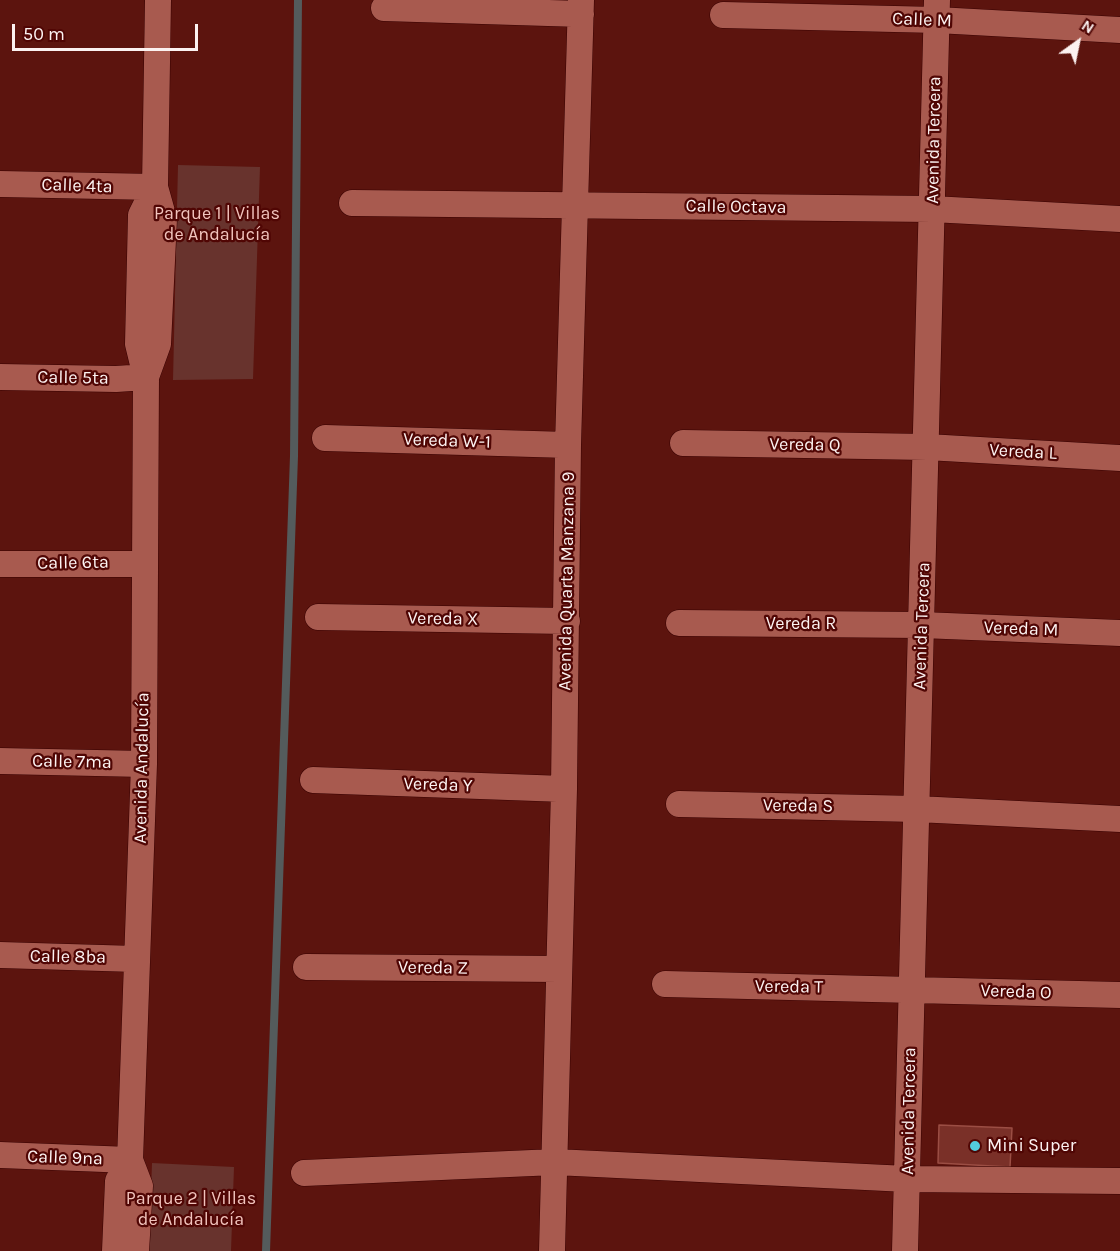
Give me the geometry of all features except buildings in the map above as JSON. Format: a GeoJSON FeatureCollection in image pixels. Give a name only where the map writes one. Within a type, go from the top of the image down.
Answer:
{"type":"FeatureCollection","features":[{"type":"Feature","properties":{"kind":"street","name":"Avenida Andalucía"},"geometry":{"type":"LineString","coordinates":[[136,1251],[140,1186],[130,1160],[144,764],[146,377],[158,344],[164,231],[164,219],[155,187],[158,0]]}},
{"type":"Feature","properties":{"kind":"street"},"geometry":{"type":"LineString","coordinates":[[384,8],[581,7]]}},
{"type":"Feature","properties":{"kind":"street","name":"Avenida Quarta Manzana 9"},"geometry":{"type":"LineString","coordinates":[[552,1251],[564,789],[568,445],[577,205],[581,7]]}},
{"type":"Feature","properties":{"kind":"street","name":"Calle M"},"geometry":{"type":"LineString","coordinates":[[723,15],[937,10],[1120,30]]}},
{"type":"Feature","properties":{"kind":"street","name":"Avenida Tercera"},"geometry":{"type":"LineString","coordinates":[[906,1251],[937,10]]}},
{"type":"Feature","properties":{"kind":"street","name":"Calle 4ta"},"geometry":{"type":"LineString","coordinates":[[0,184],[155,187]]}},
{"type":"Feature","properties":{"kind":"street","name":"Calle Octava"},"geometry":{"type":"LineString","coordinates":[[352,203],[932,209],[1120,219]]}},
{"type":"Feature","properties":{"kind":"street","name":"Calle 5ta"},"geometry":{"type":"LineString","coordinates":[[0,377],[146,377]]}},
{"type":"Feature","properties":{"kind":"street","name":"Vereda W-1"},"geometry":{"type":"LineString","coordinates":[[325,438],[568,445]]}},
{"type":"Feature","properties":{"kind":"street","name":"Vereda Q"},"geometry":{"type":"LineString","coordinates":[[683,443],[927,447]]}},
{"type":"Feature","properties":{"kind":"street","name":"Vereda L"},"geometry":{"type":"LineString","coordinates":[[927,447],[1120,458]]}},
{"type":"Feature","properties":{"kind":"street","name":"Calle 6ta"},"geometry":{"type":"LineString","coordinates":[[0,564],[145,564]]}},
{"type":"Feature","properties":{"kind":"street","name":"Vereda X"},"geometry":{"type":"LineString","coordinates":[[318,617],[567,621]]}},
{"type":"Feature","properties":{"kind":"street","name":"Vereda R"},"geometry":{"type":"LineString","coordinates":[[679,623],[922,625]]}},
{"type":"Feature","properties":{"kind":"street","name":"Vereda M"},"geometry":{"type":"LineString","coordinates":[[922,625],[1120,633]]}},
{"type":"Feature","properties":{"kind":"street","name":"Calle 7ma"},"geometry":{"type":"LineString","coordinates":[[0,761],[144,764]]}},
{"type":"Feature","properties":{"kind":"street","name":"Vereda Y"},"geometry":{"type":"LineString","coordinates":[[313,780],[564,789]]}},
{"type":"Feature","properties":{"kind":"street","name":"Vereda S"},"geometry":{"type":"LineString","coordinates":[[679,804],[917,808]]}},
{"type":"Feature","properties":{"kind":"street"},"geometry":{"type":"LineString","coordinates":[[917,808],[1120,819]]}},
{"type":"Feature","properties":{"kind":"street","name":"Calle 8ba"},"geometry":{"type":"LineString","coordinates":[[0,955],[136,959]]}},
{"type":"Feature","properties":{"kind":"street","name":"Vereda Z"},"geometry":{"type":"LineString","coordinates":[[306,967],[560,969]]}},
{"type":"Feature","properties":{"kind":"street","name":"Vereda T"},"geometry":{"type":"LineString","coordinates":[[665,984],[912,990]]}},
{"type":"Feature","properties":{"kind":"street","name":"Vereda O"},"geometry":{"type":"LineString","coordinates":[[912,990],[1120,995]]}},
{"type":"Feature","properties":{"kind":"street","name":"Calle 9na"},"geometry":{"type":"LineString","coordinates":[[0,1155],[130,1160]]}},
{"type":"Feature","properties":{"kind":"street","name":"Avenida Andalucía"},"geometry":{"type":"LineString","coordinates":[[115,1251],[118,1181],[130,1160]]}},
{"type":"Feature","properties":{"kind":"street"},"geometry":{"type":"LineString","coordinates":[[304,1173],[555,1162],[908,1179],[1120,1182]]}},
{"type":"Feature","properties":{"kind":"green space","name":"Parque 1 | Villas de Andalucía"},"geometry":{"type":"Polygon","coordinates":[[[178,165],[260,167],[253,379],[173,380],[178,165]]]}},
{"type":"Feature","properties":{"kind":"green space","name":"Parque 2 | Villas de Andalucía"},"geometry":{"type":"Polygon","coordinates":[[[152,1163],[234,1167],[231,1251],[149,1251],[152,1163]]]}},
{"type":"Feature","properties":{"kind":"waterway"},"geometry":{"type":"LineString","coordinates":[[266,1251],[294,456],[298,0]]}},
{"type":"Feature","properties":{"kind":"place","name":"Mini Super"},"geometry":{"type":"Point","coordinates":[975,1146]}}]}
